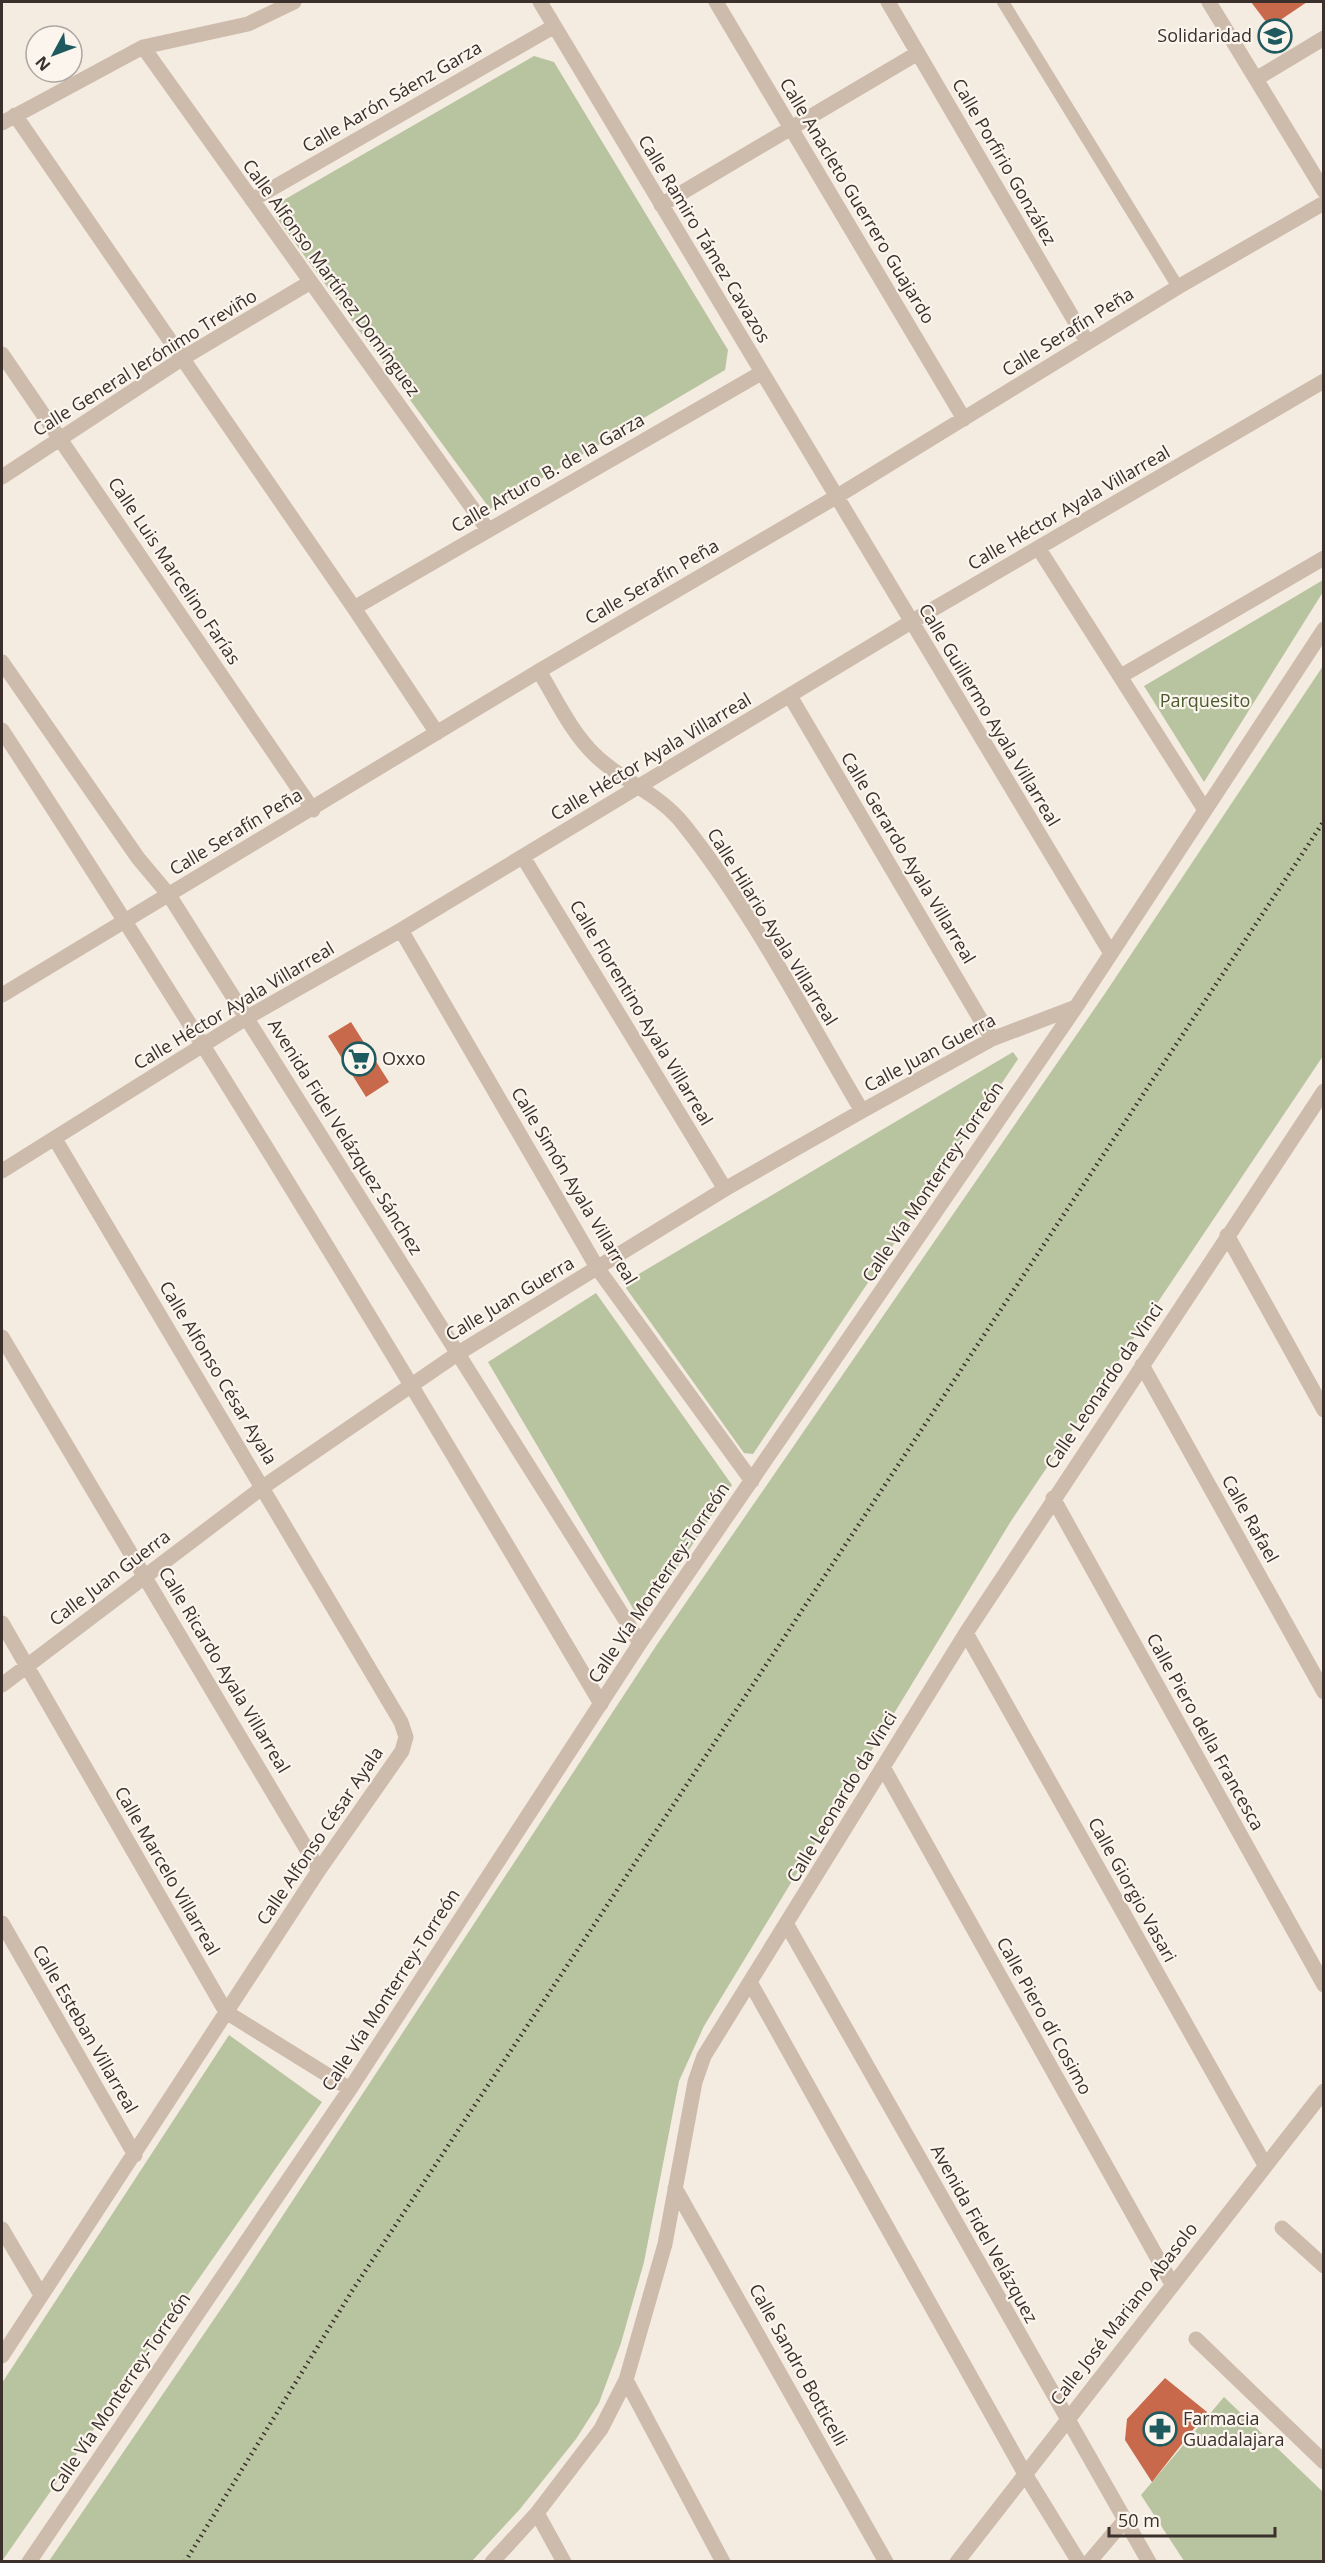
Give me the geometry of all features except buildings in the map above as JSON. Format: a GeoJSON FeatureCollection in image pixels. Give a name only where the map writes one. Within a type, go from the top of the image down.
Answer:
{"type":"FeatureCollection","features":[{"type":"Feature","properties":{"kind":"street"},"geometry":{"type":"LineString","coordinates":[[294,2],[278,5],[248,24],[143,47],[8,119],[183,358],[437,733]]}},
{"type":"Feature","properties":{"kind":"street","name":"Calle Ramiro Támez Cavazos"},"geometry":{"type":"LineString","coordinates":[[540,2],[836,496]]}},
{"type":"Feature","properties":{"kind":"street","name":"Calle Anacleto Guerrero Guajardo"},"geometry":{"type":"LineString","coordinates":[[716,2],[964,419]]}},
{"type":"Feature","properties":{"kind":"street","name":"Calle Porfirio González"},"geometry":{"type":"LineString","coordinates":[[888,2],[1087,342]]}},
{"type":"Feature","properties":{"kind":"street"},"geometry":{"type":"LineString","coordinates":[[1209,2],[1323,191]]}},
{"type":"Feature","properties":{"kind":"street","name":"Calle Aarón Sáenz Garza"},"geometry":{"type":"LineString","coordinates":[[252,200],[553,27]]}},
{"type":"Feature","properties":{"kind":"street"},"geometry":{"type":"LineString","coordinates":[[1256,79],[1323,38]]}},
{"type":"Feature","properties":{"kind":"street","name":"Calle Alfonso Martínez Domínguez"},"geometry":{"type":"LineString","coordinates":[[143,47],[309,283],[488,530]]}},
{"type":"Feature","properties":{"kind":"street"},"geometry":{"type":"LineString","coordinates":[[661,205],[918,53]]}},
{"type":"Feature","properties":{"kind":"street","name":"Calle Serafín Peña"},"geometry":{"type":"LineString","coordinates":[[2,995],[313,810],[539,671],[964,419],[1178,287],[1323,203]]}},
{"type":"Feature","properties":{"kind":"street","name":"Calle General Jerónimo Treviño"},"geometry":{"type":"LineString","coordinates":[[2,477],[183,358],[309,283]]}},
{"type":"Feature","properties":{"kind":"street","name":"Calle Luis Marcelino Farías"},"geometry":{"type":"LineString","coordinates":[[2,354],[313,810]]}},
{"type":"Feature","properties":{"kind":"street","name":"Calle Arturo B. de la Garza"},"geometry":{"type":"LineString","coordinates":[[354,608],[761,373]]}},
{"type":"Feature","properties":{"kind":"street","name":"Calle Héctor Ayala Villarreal"},"geometry":{"type":"LineString","coordinates":[[2,1171],[248,1017],[401,930],[911,622],[1323,381]]}},
{"type":"Feature","properties":{"kind":"street","name":"Calle Guillermo Ayala Villarreal"},"geometry":{"type":"LineString","coordinates":[[836,496],[1110,952]]}},
{"type":"Feature","properties":{"kind":"street"},"geometry":{"type":"LineString","coordinates":[[1039,549],[1204,810]]}},
{"type":"Feature","properties":{"kind":"street"},"geometry":{"type":"LineString","coordinates":[[1121,676],[1323,558]]}},
{"type":"Feature","properties":{"kind":"street","name":"Calle Vía Monterrey-Torreón"},"geometry":{"type":"LineString","coordinates":[[29,2562],[351,2089],[640,1643],[1076,1007],[1323,629]]}},
{"type":"Feature","properties":{"kind":"street","name":"Avenida Fidel Velázquez Sánchez"},"geometry":{"type":"LineString","coordinates":[[2,662],[138,858],[169,895],[248,1017],[640,1643]]}},
{"type":"Feature","properties":{"kind":"street","name":"Calle Hilario Ayala Villarreal"},"geometry":{"type":"LineString","coordinates":[[539,671],[577,733],[594,754],[667,806],[683,824],[728,889],[862,1111]]}},
{"type":"Feature","properties":{"kind":"street","name":"Calle Gerardo Ayala Villarreal"},"geometry":{"type":"LineString","coordinates":[[790,696],[992,1039]]}},
{"type":"Feature","properties":{"kind":"street"},"geometry":{"type":"LineString","coordinates":[[2,730],[106,890],[123,922],[202,1045],[411,1383],[601,1704]]}},
{"type":"Feature","properties":{"kind":"street","name":"Calle Florentino Ayala Villarreal"},"geometry":{"type":"LineString","coordinates":[[523,857],[725,1189]]}},
{"type":"Feature","properties":{"kind":"street","name":"Calle Simón Ayala Villarreal"},"geometry":{"type":"LineString","coordinates":[[401,930],[598,1269],[752,1481]]}},
{"type":"Feature","properties":{"kind":"street","name":"Calle Juan Guerra"},"geometry":{"type":"LineString","coordinates":[[2,1685],[263,1487],[411,1383],[725,1189],[862,1111],[992,1039],[1076,1007]]}},
{"type":"Feature","properties":{"kind":"street","name":"Calle Leonardo da Vinci"},"geometry":{"type":"LineString","coordinates":[[492,2562],[537,2512],[601,2429],[626,2380],[651,2300],[695,2082],[704,2056],[966,1633],[1053,1498],[1227,1234],[1321,1101]]}},
{"type":"Feature","properties":{"kind":"street","name":"Calle Alfonso César Ayala"},"geometry":{"type":"LineString","coordinates":[[2,2356],[319,1870],[402,1750],[406,1737],[401,1722],[56,1139]]}},
{"type":"Feature","properties":{"kind":"street"},"geometry":{"type":"LineString","coordinates":[[1227,1234],[1323,1410]]}},
{"type":"Feature","properties":{"kind":"street","name":"Calle Ricardo Ayala Villarreal"},"geometry":{"type":"LineString","coordinates":[[2,1337],[319,1870]]}},
{"type":"Feature","properties":{"kind":"street","name":"Calle Rafael"},"geometry":{"type":"LineString","coordinates":[[1142,1365],[1323,1692]]}},
{"type":"Feature","properties":{"kind":"street","name":"Calle Piero della Francesca"},"geometry":{"type":"LineString","coordinates":[[1053,1498],[1323,1985]]}},
{"type":"Feature","properties":{"kind":"street","name":"Calle Marcelo Villarreal"},"geometry":{"type":"LineString","coordinates":[[2,1623],[226,2012],[351,2089]]}},
{"type":"Feature","properties":{"kind":"street","name":"Calle Giorgio Vasari"},"geometry":{"type":"LineString","coordinates":[[966,1633],[1265,2165]]}},
{"type":"Feature","properties":{"kind":"street","name":"Calle Piero dí Cosimo"},"geometry":{"type":"LineString","coordinates":[[883,1767],[1172,2283]]}},
{"type":"Feature","properties":{"kind":"street","name":"Calle Esteban Villarreal"},"geometry":{"type":"LineString","coordinates":[[2,1923],[135,2155]]}},
{"type":"Feature","properties":{"kind":"street","name":"Avenida Fidel Velázquez"},"geometry":{"type":"LineString","coordinates":[[787,1924],[1124,2521],[1142,2558]]}},
{"type":"Feature","properties":{"kind":"street"},"geometry":{"type":"LineString","coordinates":[[750,1982],[1025,2474],[1079,2562]]}},
{"type":"Feature","properties":{"kind":"street","name":"Calle José Mariano Abasolo"},"geometry":{"type":"LineString","coordinates":[[957,2562],[1323,2091]]}},
{"type":"Feature","properties":{"kind":"street","name":"Calle Sandro Botticelli"},"geometry":{"type":"LineString","coordinates":[[675,2188],[886,2562]]}},
{"type":"Feature","properties":{"kind":"street"},"geometry":{"type":"LineString","coordinates":[[1282,2228],[1323,2266]]}},
{"type":"Feature","properties":{"kind":"street"},"geometry":{"type":"LineString","coordinates":[[2,2229],[41,2295]]}},
{"type":"Feature","properties":{"kind":"street"},"geometry":{"type":"LineString","coordinates":[[1196,2338],[1323,2462]]}},
{"type":"Feature","properties":{"kind":"street"},"geometry":{"type":"LineString","coordinates":[[626,2380],[723,2562]]}},
{"type":"Feature","properties":{"kind":"street"},"geometry":{"type":"LineString","coordinates":[[537,2512],[564,2562]]}},
{"type":"Feature","properties":{"kind":"street"},"geometry":{"type":"LineString","coordinates":[[1089,2562],[1124,2521]]}},
{"type":"Feature","properties":{"kind":"lane"},"geometry":{"type":"LineString","coordinates":[[1004,2],[1178,287]]}},
{"type":"Feature","properties":{"kind":"green space"},"geometry":{"type":"Polygon","coordinates":[[[534,56],[554,62],[728,350],[725,370],[490,509],[276,217],[282,201],[534,56]]]}},
{"type":"Feature","properties":{"kind":"green space","name":"Parquesito"},"geometry":{"type":"Polygon","coordinates":[[[1323,580],[1323,592],[1204,782],[1144,686],[1323,580]]]}},
{"type":"Feature","properties":{"kind":"green space"},"geometry":{"type":"Polygon","coordinates":[[[1323,666],[1323,1056],[1011,1521],[704,2026],[679,2081],[644,2262],[621,2343],[599,2403],[576,2439],[520,2509],[472,2561],[49,2561],[238,2284],[656,1646],[1106,992],[1323,666]]]}},
{"type":"Feature","properties":{"kind":"green space"},"geometry":{"type":"Polygon","coordinates":[[[1013,1052],[1018,1059],[753,1454],[744,1453],[626,1288],[627,1281],[1013,1052]]]}},
{"type":"Feature","properties":{"kind":"green space"},"geometry":{"type":"Polygon","coordinates":[[[596,1293],[732,1485],[641,1622],[488,1362],[596,1293]]]}},
{"type":"Feature","properties":{"kind":"green space"},"geometry":{"type":"Polygon","coordinates":[[[229,2035],[322,2102],[2,2561],[2,2383],[229,2035]]]}},
{"type":"Feature","properties":{"kind":"green space"},"geometry":{"type":"Polygon","coordinates":[[[1224,2397],[1323,2492],[1323,2561],[1184,2561],[1141,2495],[1224,2397]]]}},
{"type":"Feature","properties":{"kind":"railway"},"geometry":{"type":"LineString","coordinates":[[185,2562],[352,2291],[1324,821]]}},
{"type":"Feature","properties":{"kind":"place","name":"Solidaridad"},"geometry":{"type":"Point","coordinates":[1275,36]}},
{"type":"Feature","properties":{"kind":"place","name":"Oxxo"},"geometry":{"type":"Point","coordinates":[359,1059]}},
{"type":"Feature","properties":{"kind":"place","name":"Farmacia Guadalajara"},"geometry":{"type":"Point","coordinates":[1160,2429]}}]}
